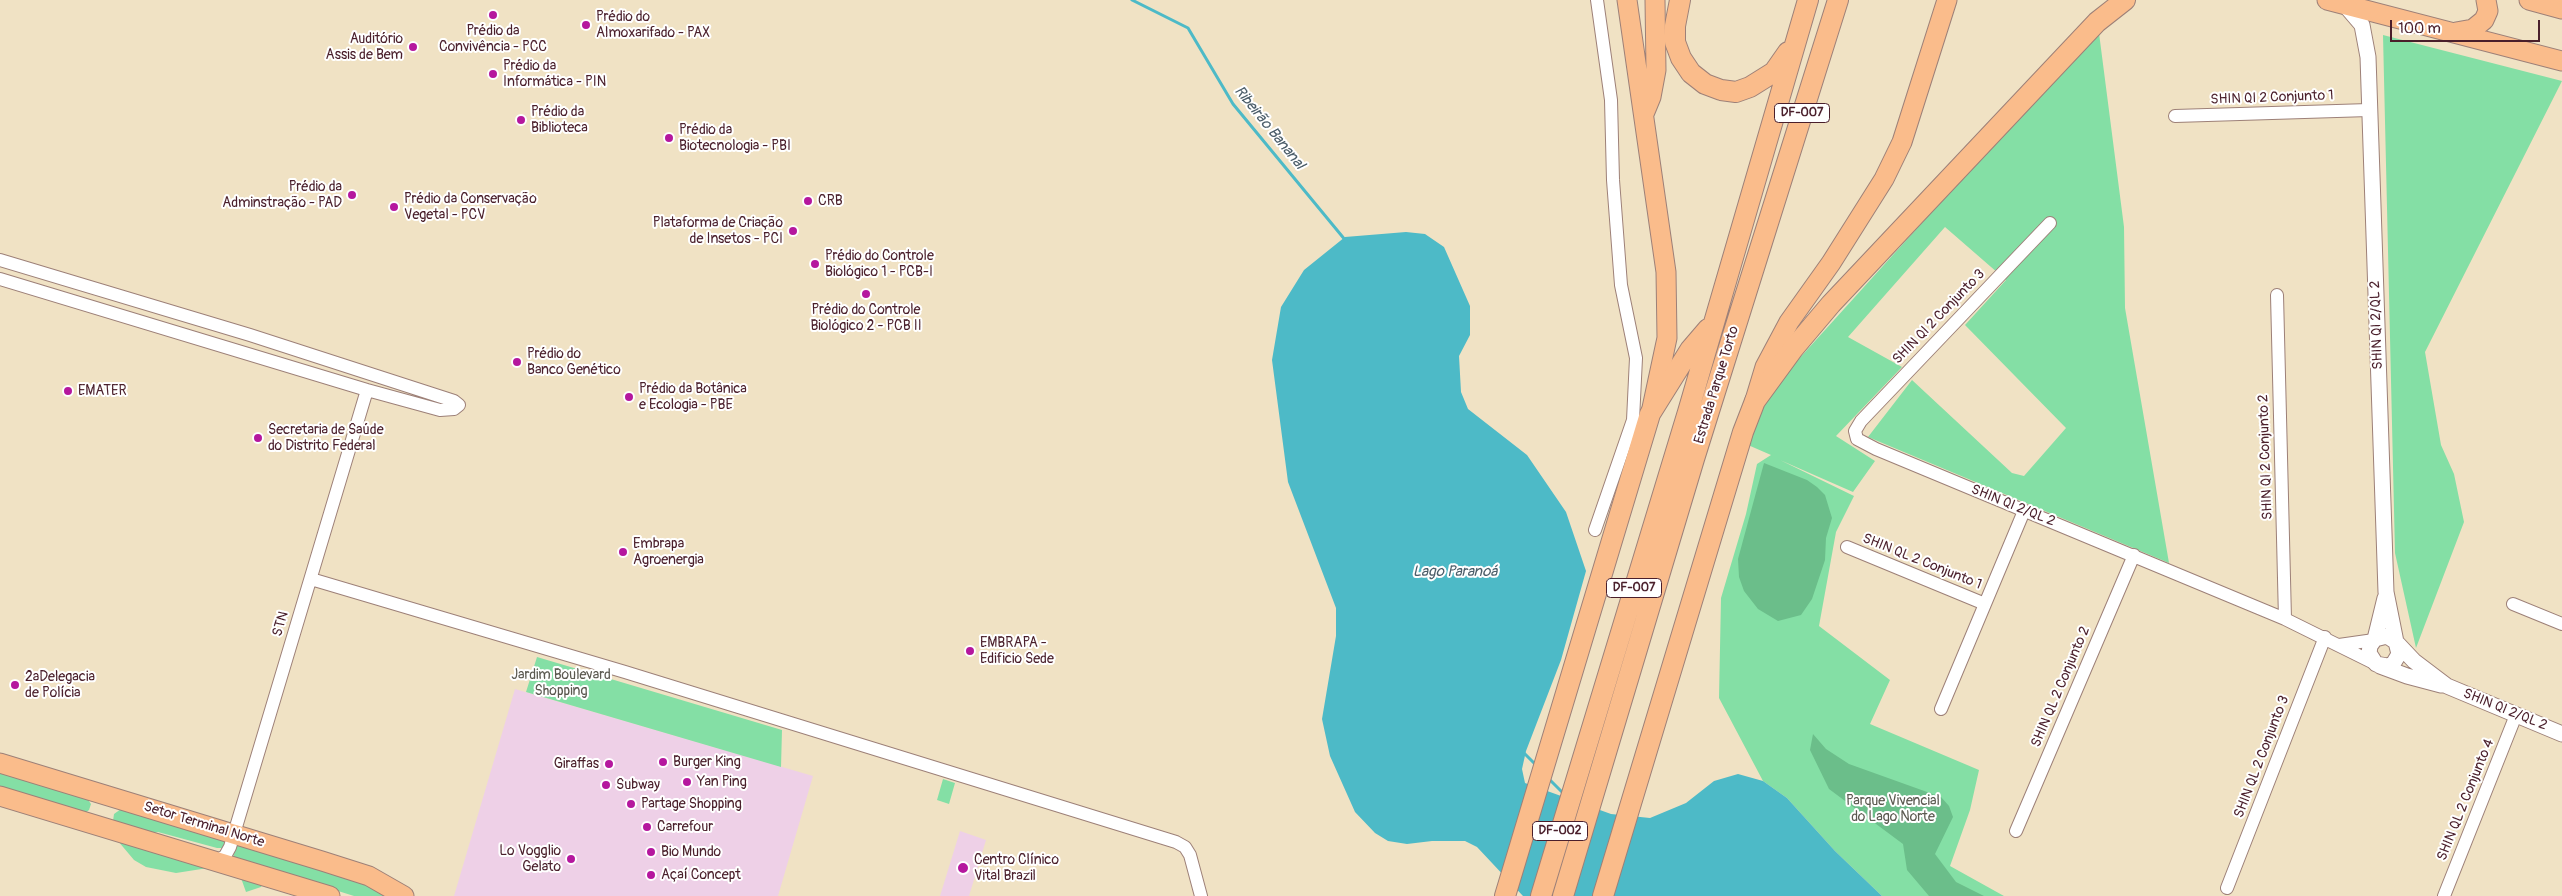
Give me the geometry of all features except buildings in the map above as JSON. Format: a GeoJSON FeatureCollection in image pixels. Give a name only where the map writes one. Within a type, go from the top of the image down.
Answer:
{"type":"FeatureCollection","features":[{"type":"Feature","properties":{"kind":"highway"},"geometry":{"type":"LineString","coordinates":[[1680,0],[1674,26],[1675,42],[1681,58],[1691,73],[1705,84],[1721,90],[1736,92],[1763,80],[1774,72],[1797,39]]}},
{"type":"Feature","properties":{"kind":"highway","name":"Estrada Parque Torto"},"geometry":{"type":"LineString","coordinates":[[1580,765],[1808,0]]}},
{"type":"Feature","properties":{"kind":"highway","name":"Estrada Parque Torto"},"geometry":{"type":"LineString","coordinates":[[1601,771],[1694,459],[1838,0]]}},
{"type":"Feature","properties":{"kind":"highway"},"geometry":{"type":"LineString","coordinates":[[1602,896],[1743,432],[1755,401],[1792,349],[1831,304],[2097,22],[2125,0]]}},
{"type":"Feature","properties":{"kind":"highway"},"geometry":{"type":"LineString","coordinates":[[1505,896],[1650,414],[1690,350],[1713,324]]}},
{"type":"Feature","properties":{"kind":"highway","name":"DF-002"},"geometry":{"type":"LineString","coordinates":[[1541,896],[1580,765]]}},
{"type":"Feature","properties":{"kind":"highway","name":"DF-002"},"geometry":{"type":"LineString","coordinates":[[1563,896],[1601,771]]}},
{"type":"Feature","properties":{"kind":"main road"},"geometry":{"type":"LineString","coordinates":[[1627,0],[1663,246],[1667,302],[1667,338],[1650,414]]}},
{"type":"Feature","properties":{"kind":"main road"},"geometry":{"type":"LineString","coordinates":[[1643,115],[1651,97],[1656,70],[1653,22],[1655,0]]}},
{"type":"Feature","properties":{"kind":"main road"},"geometry":{"type":"LineString","coordinates":[[1755,401],[1760,379],[1774,348],[1789,322],[1868,207],[1902,142],[1947,0]]}},
{"type":"Feature","properties":{"kind":"main road"},"geometry":{"type":"LineString","coordinates":[[2454,32],[2473,29],[2484,20],[2488,11],[2486,0]]}},
{"type":"Feature","properties":{"kind":"main road"},"geometry":{"type":"LineString","coordinates":[[2528,0],[2562,8]]}},
{"type":"Feature","properties":{"kind":"main road"},"geometry":{"type":"LineString","coordinates":[[2335,2],[2562,61]]}},
{"type":"Feature","properties":{"kind":"main road","name":"Setor Terminal Norte"},"geometry":{"type":"LineString","coordinates":[[0,763],[369,876],[404,896]]}},
{"type":"Feature","properties":{"kind":"main road"},"geometry":{"type":"LineString","coordinates":[[0,796],[330,896]]}},
{"type":"Feature","properties":{"kind":"main road"},"geometry":{"type":"LineString","coordinates":[[1496,896],[1511,874]]}},
{"type":"Feature","properties":{"kind":"street"},"geometry":{"type":"LineString","coordinates":[[1594,530],[1632,420],[1636,358],[1621,285],[1613,180],[1610,100],[1597,0]]}},
{"type":"Feature","properties":{"kind":"street","name":"SHIN QI 2/QL 2"},"geometry":{"type":"LineString","coordinates":[[2335,2],[2362,25],[2368,57],[2386,592],[2397,643],[2414,661],[2447,686]]}},
{"type":"Feature","properties":{"kind":"street","name":"SHIN QI 2/QL 2"},"geometry":{"type":"LineString","coordinates":[[2368,57],[2374,26],[2391,16]]}},
{"type":"Feature","properties":{"kind":"street","name":"SHIN QI 2 Conjunto 1"},"geometry":{"type":"LineString","coordinates":[[2175,116],[2369,110]]}},
{"type":"Feature","properties":{"kind":"street","name":"SHIN QI 2 Conjunto 3"},"geometry":{"type":"LineString","coordinates":[[1856,435],[1855,431],[1861,421],[2050,223]]}},
{"type":"Feature","properties":{"kind":"street"},"geometry":{"type":"LineString","coordinates":[[0,260],[250,335],[454,400],[459,405],[454,409],[440,410],[367,390],[0,279]]}},
{"type":"Feature","properties":{"kind":"street","name":"SHIN QI 2 Conjunto 2"},"geometry":{"type":"LineString","coordinates":[[2276,295],[2285,619]]}},
{"type":"Feature","properties":{"kind":"street","name":"STN"},"geometry":{"type":"LineString","coordinates":[[216,861],[228,852],[234,835],[367,390]]}},
{"type":"Feature","properties":{"kind":"street","name":"SHIN QI 2/QL 2"},"geometry":{"type":"LineString","coordinates":[[1856,435],[1859,441],[1876,449],[2285,619],[2325,637],[2378,665],[2429,683],[2447,686],[2562,734]]}},
{"type":"Feature","properties":{"kind":"street","name":"SHIN QL 2 Conjunto 1"},"geometry":{"type":"LineString","coordinates":[[1941,710],[2024,511]]}},
{"type":"Feature","properties":{"kind":"street","name":"SHIN QL 2 Conjunto 1"},"geometry":{"type":"LineString","coordinates":[[1847,547],[1985,604]]}},
{"type":"Feature","properties":{"kind":"street","name":"SHIN QL 2 Conjunto 2"},"geometry":{"type":"LineString","coordinates":[[2016,832],[2134,555]]}},
{"type":"Feature","properties":{"kind":"street"},"geometry":{"type":"LineString","coordinates":[[311,579],[625,672],[1176,842],[1185,847],[1190,855],[1201,896]]}},
{"type":"Feature","properties":{"kind":"street","name":"SHIN QI 2/QL 2"},"geometry":{"type":"LineString","coordinates":[[2375,640],[2386,592]]}},
{"type":"Feature","properties":{"kind":"street"},"geometry":{"type":"LineString","coordinates":[[2513,604],[2562,624]]}},
{"type":"Feature","properties":{"kind":"street"},"geometry":{"type":"LineString","coordinates":[[2339,644],[2375,640],[2386,636],[2397,643],[2400,654],[2397,660],[2387,666],[2378,665],[2369,653],[2375,640]]}},
{"type":"Feature","properties":{"kind":"street","name":"SHIN QL 2 Conjunto 3"},"geometry":{"type":"LineString","coordinates":[[2228,888],[2325,637]]}},
{"type":"Feature","properties":{"kind":"street","name":"SHIN QL 2 Conjunto 4"},"geometry":{"type":"LineString","coordinates":[[2444,896],[2516,715]]}},
{"type":"Feature","properties":{"kind":"shaded area","name":"Partage Shopping"},"geometry":{"type":"Polygon","coordinates":[[[515,689],[813,776],[778,896],[454,896],[515,689]]]}},
{"type":"Feature","properties":{"kind":"shaded area","name":"Centro Clínico Vital Brazil"},"geometry":{"type":"Polygon","coordinates":[[[960,831],[986,840],[969,896],[940,896],[960,831]]]}},
{"type":"Feature","properties":{"kind":"green space","name":"Parque Vivencial do Lago Norte"},"geometry":{"type":"Polygon","coordinates":[[[2099,33],[2124,227],[2125,308],[2169,563],[1868,437],[1912,380],[2012,473],[2024,476],[2066,428],[1965,325],[2006,280],[1945,227],[1848,337],[1902,367],[1836,436],[1875,461],[1853,492],[1780,460],[1854,496],[1836,532],[1819,626],[1890,680],[1870,724],[1979,770],[1970,810],[1950,866],[2004,896],[1882,896],[1835,851],[1787,798],[1763,781],[1719,698],[1721,598],[1746,514],[1757,464],[1771,455],[1748,445],[1768,393],[1930,214],[2099,33]]]}},
{"type":"Feature","properties":{"kind":"green space"},"geometry":{"type":"Polygon","coordinates":[[[2383,35],[2562,81],[2425,352],[2441,445],[2454,474],[2464,522],[2416,648],[2395,553],[2383,35]]]}},
{"type":"Feature","properties":{"kind":"green space"},"geometry":{"type":"Polygon","coordinates":[[[1764,463],[1807,480],[1817,487],[1825,495],[1832,518],[1826,538],[1825,560],[1812,599],[1801,615],[1778,621],[1758,609],[1744,591],[1739,577],[1738,559],[1764,463]]]}},
{"type":"Feature","properties":{"kind":"green space","name":"Jardim Boulevard Shopping"},"geometry":{"type":"Polygon","coordinates":[[[537,657],[782,730],[781,767],[526,692],[537,657]]]}},
{"type":"Feature","properties":{"kind":"green space","name":"Parque Vivencial do Lago Norte"},"geometry":{"type":"Polygon","coordinates":[[[1813,734],[1826,749],[1849,764],[1941,797],[1949,806],[1953,817],[1935,854],[1956,882],[1984,896],[1929,896],[1907,870],[1903,844],[1829,789],[1810,750],[1813,734]]]}},
{"type":"Feature","properties":{"kind":"green space"},"geometry":{"type":"Polygon","coordinates":[[[0,770],[86,797],[91,804],[89,810],[84,814],[0,789],[0,770]]]}},
{"type":"Feature","properties":{"kind":"green space"},"geometry":{"type":"Polygon","coordinates":[[[943,779],[955,783],[949,804],[937,800],[943,779]]]}},
{"type":"Feature","properties":{"kind":"green space"},"geometry":{"type":"Polygon","coordinates":[[[121,809],[227,838],[225,848],[217,848],[158,832],[149,834],[113,821],[114,814],[121,809]]]}},
{"type":"Feature","properties":{"kind":"green space"},"geometry":{"type":"Polygon","coordinates":[[[118,841],[208,868],[176,873],[146,867],[134,860],[118,841]]]}},
{"type":"Feature","properties":{"kind":"green space"},"geometry":{"type":"Polygon","coordinates":[[[237,842],[364,881],[392,896],[354,896],[233,858],[237,842]]]}},
{"type":"Feature","properties":{"kind":"green space"},"geometry":{"type":"Polygon","coordinates":[[[241,878],[262,885],[246,892],[241,878]]]}},
{"type":"Feature","properties":{"kind":"water","name":"Lago Paranoá"},"geometry":{"type":"Polygon","coordinates":[[[1406,232],[1425,234],[1444,247],[1470,306],[1470,335],[1459,356],[1461,392],[1468,409],[1527,455],[1566,512],[1586,571],[1561,660],[1526,751],[1522,769],[1525,783],[1611,814],[1650,818],[1686,803],[1714,781],[1738,774],[1763,781],[1787,798],[1835,851],[1882,896],[1523,896],[1477,847],[1465,841],[1432,841],[1407,844],[1388,841],[1375,833],[1355,812],[1330,756],[1322,719],[1336,636],[1336,608],[1288,482],[1272,360],[1281,307],[1304,270],[1345,237],[1406,232]]]}},
{"type":"Feature","properties":{"kind":"waterway","name":"Ribeirão Bananal"},"geometry":{"type":"LineString","coordinates":[[1132,0],[1188,28],[1233,104],[1346,241]]}},
{"type":"Feature","properties":{"kind":"waterway"},"geometry":{"type":"LineString","coordinates":[[1524,753],[1537,766]]}},
{"type":"Feature","properties":{"kind":"waterway"},"geometry":{"type":"LineString","coordinates":[[1548,778],[1565,795]]}},
{"type":"Feature","properties":{"kind":"place","name":"Prédio da Convivência - PCC"},"geometry":{"type":"Point","coordinates":[493,15]}},
{"type":"Feature","properties":{"kind":"place","name":"Prédio do Almoxarifado - PAX"},"geometry":{"type":"Point","coordinates":[586,25]}},
{"type":"Feature","properties":{"kind":"place","name":"Auditório Assis de Bem"},"geometry":{"type":"Point","coordinates":[413,47]}},
{"type":"Feature","properties":{"kind":"place","name":"Prédio da Informática - PIN"},"geometry":{"type":"Point","coordinates":[493,74]}},
{"type":"Feature","properties":{"kind":"place","name":"Prédio da Biblioteca"},"geometry":{"type":"Point","coordinates":[521,120]}},
{"type":"Feature","properties":{"kind":"place","name":"Prédio da Biotecnologia - PBI"},"geometry":{"type":"Point","coordinates":[669,138]}},
{"type":"Feature","properties":{"kind":"place","name":"Prédio da Adminstração - PAD"},"geometry":{"type":"Point","coordinates":[352,195]}},
{"type":"Feature","properties":{"kind":"place","name":"CRB"},"geometry":{"type":"Point","coordinates":[808,201]}},
{"type":"Feature","properties":{"kind":"place","name":"Prédio da Conservação Vegetal - PCV"},"geometry":{"type":"Point","coordinates":[394,207]}},
{"type":"Feature","properties":{"kind":"place","name":"Plataforma de Criação de Insetos - PCI"},"geometry":{"type":"Point","coordinates":[793,231]}},
{"type":"Feature","properties":{"kind":"place","name":"Prédio do Controle Biológico 1 - PCB-I"},"geometry":{"type":"Point","coordinates":[815,264]}},
{"type":"Feature","properties":{"kind":"place","name":"Prédio do Controle Biológico 2 - PCB II"},"geometry":{"type":"Point","coordinates":[866,294]}},
{"type":"Feature","properties":{"kind":"place","name":"Prédio do Banco Genético"},"geometry":{"type":"Point","coordinates":[517,362]}},
{"type":"Feature","properties":{"kind":"place","name":"EMATER"},"geometry":{"type":"Point","coordinates":[68,391]}},
{"type":"Feature","properties":{"kind":"place","name":"Prédio da Botânica e Ecologia - PBE"},"geometry":{"type":"Point","coordinates":[629,397]}},
{"type":"Feature","properties":{"kind":"place","name":"Secretaria de Saúde do Distrito Federal"},"geometry":{"type":"Point","coordinates":[258,438]}},
{"type":"Feature","properties":{"kind":"place","name":"Embrapa Agroenergia"},"geometry":{"type":"Point","coordinates":[623,552]}},
{"type":"Feature","properties":{"kind":"place","name":"EMBRAPA - Edificio Sede"},"geometry":{"type":"Point","coordinates":[970,651]}},
{"type":"Feature","properties":{"kind":"place","name":"2ªDelegacia de Polícia"},"geometry":{"type":"Point","coordinates":[15,685]}},
{"type":"Feature","properties":{"kind":"place","name":"Burger King"},"geometry":{"type":"Point","coordinates":[663,762]}},
{"type":"Feature","properties":{"kind":"place","name":"Giraffas"},"geometry":{"type":"Point","coordinates":[609,764]}},
{"type":"Feature","properties":{"kind":"place","name":"Yan Ping"},"geometry":{"type":"Point","coordinates":[687,782]}},
{"type":"Feature","properties":{"kind":"place","name":"Subway"},"geometry":{"type":"Point","coordinates":[606,785]}},
{"type":"Feature","properties":{"kind":"place","name":"Partage Shopping"},"geometry":{"type":"Point","coordinates":[631,804]}},
{"type":"Feature","properties":{"kind":"place","name":"Carrefour"},"geometry":{"type":"Point","coordinates":[647,827]}},
{"type":"Feature","properties":{"kind":"place","name":"Bio Mundo"},"geometry":{"type":"Point","coordinates":[651,852]}},
{"type":"Feature","properties":{"kind":"place","name":"Lo Vogglio Gelato"},"geometry":{"type":"Point","coordinates":[571,859]}},
{"type":"Feature","properties":{"kind":"place","name":"Centro Clínico Vital Brazil"},"geometry":{"type":"Point","coordinates":[963,868]}},
{"type":"Feature","properties":{"kind":"place","name":"Açaí Concept"},"geometry":{"type":"Point","coordinates":[651,875]}}]}
